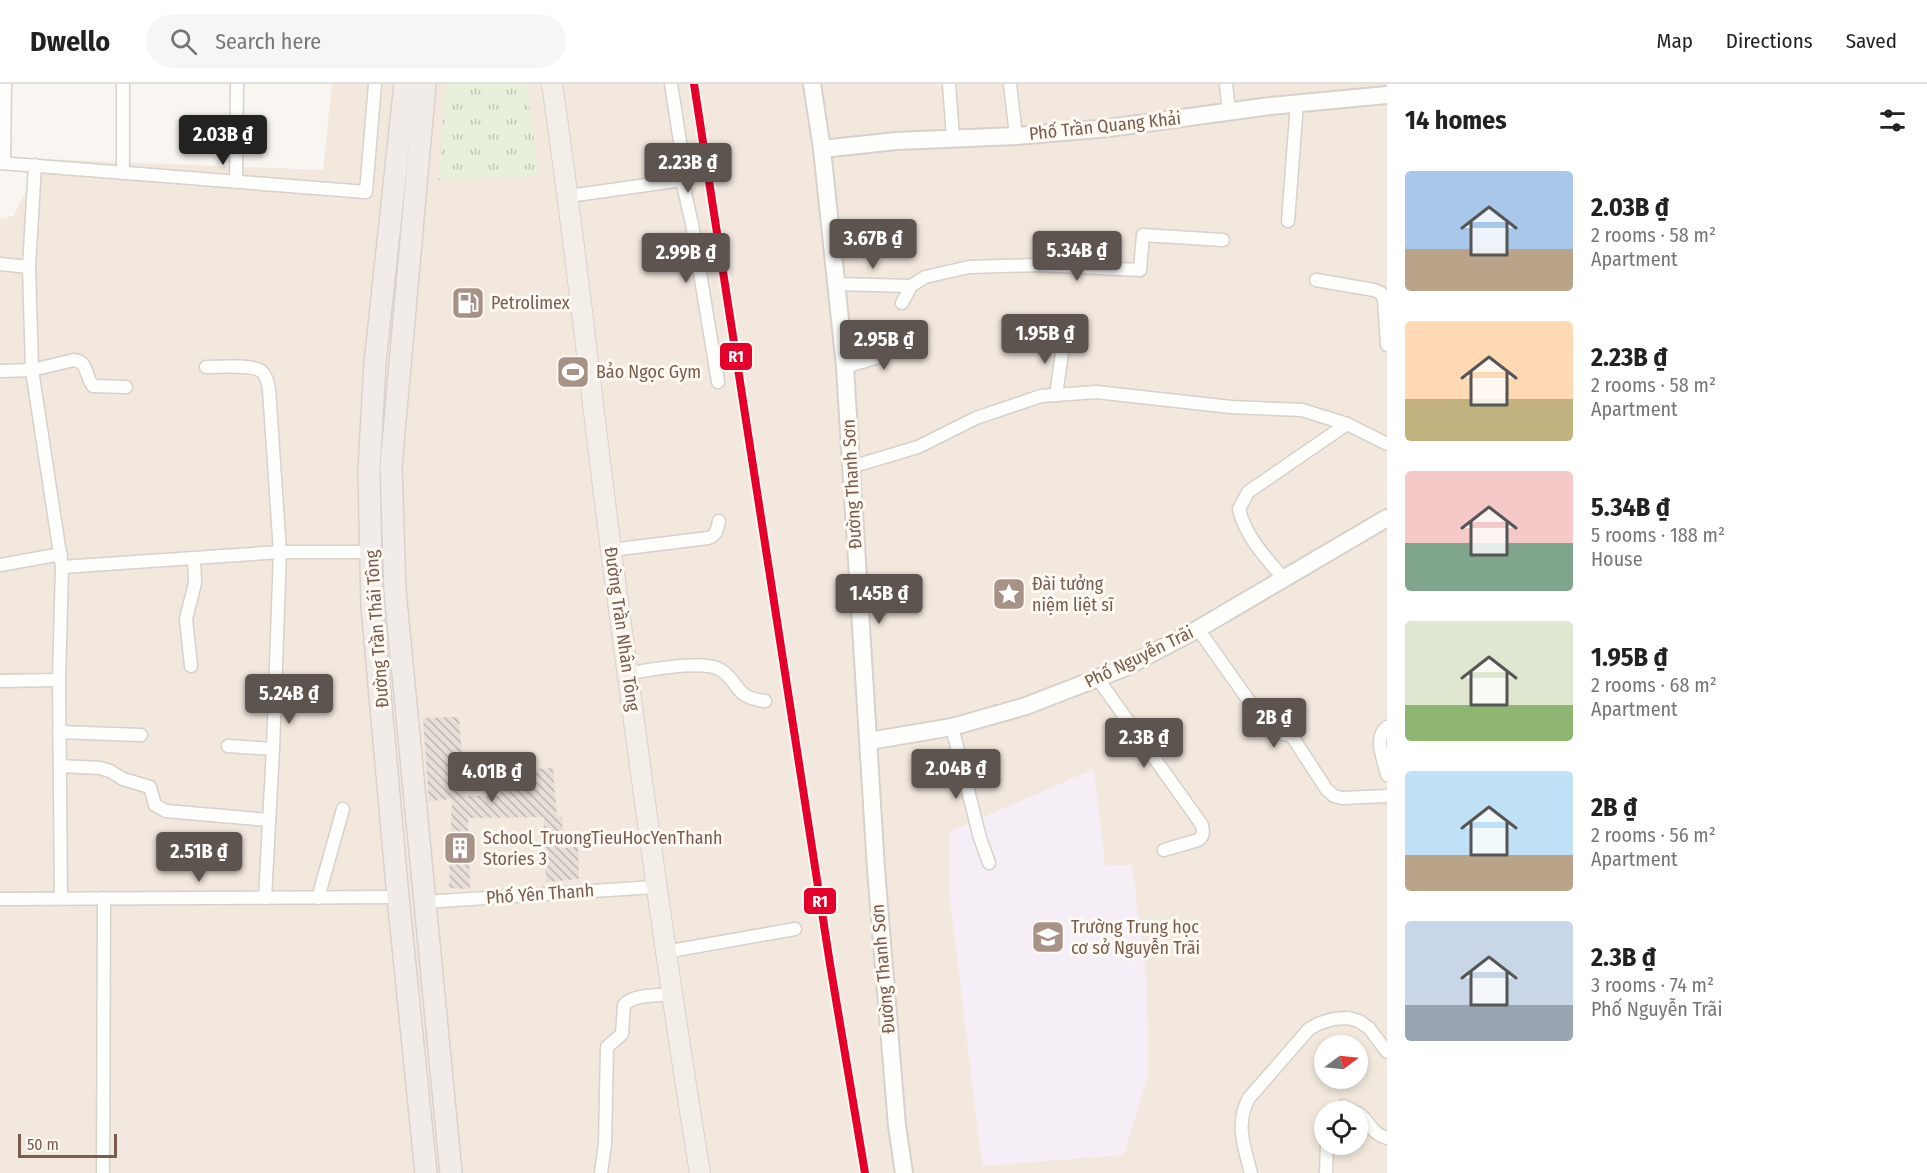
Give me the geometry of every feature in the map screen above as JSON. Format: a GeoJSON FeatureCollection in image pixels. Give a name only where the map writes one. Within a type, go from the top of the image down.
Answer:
{"type":"FeatureCollection","features":[{"type":"Feature","properties":{"kind":"highway","name":"Đường Trần Thái Tông"},"geometry":{"type":"LineString","coordinates":[[405,84],[375,363],[369,471],[372,606],[426,1173]]}},
{"type":"Feature","properties":{"kind":"highway","name":"Đường Trần Thái Tông"},"geometry":{"type":"LineString","coordinates":[[425,84],[392,466],[394,591],[451,1173]]}},
{"type":"Feature","properties":{"kind":"highway"},"geometry":{"type":"LineString","coordinates":[[383,712],[405,710]]}},
{"type":"Feature","properties":{"kind":"main road","name":"Đường Trần Nhân Tông"},"geometry":{"type":"LineString","coordinates":[[552,84],[569,196],[611,550],[629,673],[655,887],[700,1173]]}},
{"type":"Feature","properties":{"kind":"street"},"geometry":{"type":"LineString","coordinates":[[5,84],[2,163],[366,192],[375,84]]}},
{"type":"Feature","properties":{"kind":"street"},"geometry":{"type":"LineString","coordinates":[[123,84],[123,172]]}},
{"type":"Feature","properties":{"kind":"street"},"geometry":{"type":"LineString","coordinates":[[236,182],[237,84]]}},
{"type":"Feature","properties":{"kind":"street"},"geometry":{"type":"LineString","coordinates":[[671,84],[682,154],[682,180],[692,224],[718,382]]}},
{"type":"Feature","properties":{"kind":"street","name":"Đường Thanh Sơn"},"geometry":{"type":"LineString","coordinates":[[812,84],[822,149],[845,367],[876,869],[897,1126],[904,1173]]}},
{"type":"Feature","properties":{"kind":"street"},"geometry":{"type":"LineString","coordinates":[[949,84],[953,137]]}},
{"type":"Feature","properties":{"kind":"street"},"geometry":{"type":"LineString","coordinates":[[1010,84],[1016,136]]}},
{"type":"Feature","properties":{"kind":"street"},"geometry":{"type":"LineString","coordinates":[[1226,84],[1229,112]]}},
{"type":"Feature","properties":{"kind":"street","name":"Phố Trần Quang Khải"},"geometry":{"type":"LineString","coordinates":[[822,149],[953,137],[1016,136],[1109,128],[1297,103],[1387,95]]}},
{"type":"Feature","properties":{"kind":"street"},"geometry":{"type":"LineString","coordinates":[[1288,221],[1297,103]]}},
{"type":"Feature","properties":{"kind":"street"},"geometry":{"type":"LineString","coordinates":[[35,165],[29,267],[32,370],[62,561],[58,680],[61,898]]}},
{"type":"Feature","properties":{"kind":"street"},"geometry":{"type":"LineString","coordinates":[[569,196],[682,180]]}},
{"type":"Feature","properties":{"kind":"street"},"geometry":{"type":"LineString","coordinates":[[836,284],[910,286],[925,277],[969,267],[1038,264],[1140,270],[1143,235],[1223,240]]}},
{"type":"Feature","properties":{"kind":"street"},"geometry":{"type":"LineString","coordinates":[[0,264],[29,267]]}},
{"type":"Feature","properties":{"kind":"street"},"geometry":{"type":"LineString","coordinates":[[1316,280],[1381,293],[1384,299],[1387,345]]}},
{"type":"Feature","properties":{"kind":"street"},"geometry":{"type":"LineString","coordinates":[[902,303],[910,286]]}},
{"type":"Feature","properties":{"kind":"street"},"geometry":{"type":"LineString","coordinates":[[845,367],[878,357],[893,334]]}},
{"type":"Feature","properties":{"kind":"street"},"geometry":{"type":"LineString","coordinates":[[1056,395],[1064,339]]}},
{"type":"Feature","properties":{"kind":"street"},"geometry":{"type":"LineString","coordinates":[[0,371],[32,370],[74,360],[83,364],[93,386],[126,387]]}},
{"type":"Feature","properties":{"kind":"street"},"geometry":{"type":"LineString","coordinates":[[206,367],[250,368],[261,371],[269,389],[280,552],[265,898]]}},
{"type":"Feature","properties":{"kind":"street"},"geometry":{"type":"LineString","coordinates":[[851,467],[918,447],[976,418],[1041,396],[1096,392],[1231,407],[1302,410],[1347,424],[1387,444]]}},
{"type":"Feature","properties":{"kind":"street"},"geometry":{"type":"LineString","coordinates":[[1284,579],[1259,550],[1241,520],[1239,509],[1248,492],[1347,424]]}},
{"type":"Feature","properties":{"kind":"street","name":"Phố Nguyễn Trãi"},"geometry":{"type":"LineString","coordinates":[[869,741],[952,727],[1026,706],[1124,668],[1198,629],[1387,518]]}},
{"type":"Feature","properties":{"kind":"street"},"geometry":{"type":"LineString","coordinates":[[611,550],[708,538],[714,536],[719,521]]}},
{"type":"Feature","properties":{"kind":"street"},"geometry":{"type":"LineString","coordinates":[[0,565],[194,558],[280,552],[371,552]]}},
{"type":"Feature","properties":{"kind":"street"},"geometry":{"type":"LineString","coordinates":[[191,666],[186,619],[195,583],[194,558]]}},
{"type":"Feature","properties":{"kind":"street"},"geometry":{"type":"LineString","coordinates":[[1198,629],[1271,732],[1290,735],[1293,738],[1327,790],[1334,796],[1342,798],[1387,796]]}},
{"type":"Feature","properties":{"kind":"street"},"geometry":{"type":"LineString","coordinates":[[629,673],[675,666],[710,666],[722,671],[744,696],[765,701]]}},
{"type":"Feature","properties":{"kind":"street"},"geometry":{"type":"LineString","coordinates":[[1098,679],[1202,825],[1202,837],[1198,840],[1164,850]]}},
{"type":"Feature","properties":{"kind":"street"},"geometry":{"type":"LineString","coordinates":[[0,681],[58,680]]}},
{"type":"Feature","properties":{"kind":"street"},"geometry":{"type":"LineString","coordinates":[[952,727],[980,838],[989,863]]}},
{"type":"Feature","properties":{"kind":"street"},"geometry":{"type":"LineString","coordinates":[[1387,727],[1381,734],[1380,742],[1387,775]]}},
{"type":"Feature","properties":{"kind":"street"},"geometry":{"type":"LineString","coordinates":[[59,732],[141,735]]}},
{"type":"Feature","properties":{"kind":"street"},"geometry":{"type":"LineString","coordinates":[[228,746],[273,749]]}},
{"type":"Feature","properties":{"kind":"street"},"geometry":{"type":"LineString","coordinates":[[60,766],[100,768],[123,779],[143,784],[150,787],[156,805],[166,811],[269,820]]}},
{"type":"Feature","properties":{"kind":"street"},"geometry":{"type":"LineString","coordinates":[[318,898],[343,809]]}},
{"type":"Feature","properties":{"kind":"street","name":"Phố Yên Thanh"},"geometry":{"type":"LineString","coordinates":[[424,902],[655,887]]}},
{"type":"Feature","properties":{"kind":"street"},"geometry":{"type":"LineString","coordinates":[[0,899],[398,897]]}},
{"type":"Feature","properties":{"kind":"street"},"geometry":{"type":"LineString","coordinates":[[103,1173],[104,898]]}},
{"type":"Feature","properties":{"kind":"street"},"geometry":{"type":"LineString","coordinates":[[665,952],[795,929]]}},
{"type":"Feature","properties":{"kind":"street"},"geometry":{"type":"LineString","coordinates":[[601,1173],[605,1144],[607,1047],[622,1034],[624,1005],[628,1001],[671,994]]}},
{"type":"Feature","properties":{"kind":"street"},"geometry":{"type":"LineString","coordinates":[[1251,1173],[1241,1136],[1243,1109],[1249,1098],[1309,1029],[1334,1019],[1348,1018],[1359,1021],[1369,1028],[1387,1052]]}},
{"type":"Feature","properties":{"kind":"street"},"geometry":{"type":"LineString","coordinates":[[1368,1124],[1375,1134],[1387,1138]]}},
{"type":"Feature","properties":{"kind":"street"},"geometry":{"type":"LineString","coordinates":[[1326,1173],[1327,1155]]}},
{"type":"Feature","properties":{"kind":"shaded area"},"geometry":{"type":"Polygon","coordinates":[[[332,84],[1387,84],[1387,1173],[0,1173],[0,219],[14,216],[40,159],[323,170],[332,84]]]}},
{"type":"Feature","properties":{"kind":"shaded area","name":"Trường Trung học cơ sở Nguyễn Trãi"},"geometry":{"type":"Polygon","coordinates":[[[1094,769],[1105,865],[1132,865],[1147,983],[1148,1075],[1124,1155],[982,1166],[949,891],[949,832],[1094,769]]]}},
{"type":"Feature","properties":{"kind":"green space"},"geometry":{"type":"Polygon","coordinates":[[[446,84],[526,84],[539,176],[438,180],[446,84]]]}},
{"type":"Feature","properties":{"kind":"building"},"geometry":{"type":"Polygon","coordinates":[[[459,717],[465,796],[499,796],[498,771],[553,768],[557,817],[562,817],[563,848],[578,847],[579,879],[546,882],[544,817],[468,818],[470,889],[449,888],[452,799],[429,801],[423,718],[459,717]]]}},
{"type":"Feature","properties":{"kind":"transit line","name":"R1"},"geometry":{"type":"LineString","coordinates":[[694,84],[830,964],[865,1173]]}},
{"type":"Feature","properties":{"kind":"place","name":"Petrolimex"},"geometry":{"type":"Point","coordinates":[468,303]}},
{"type":"Feature","properties":{"kind":"place","name":"Bảo Ngọc Gym"},"geometry":{"type":"Point","coordinates":[573,372]}},
{"type":"Feature","properties":{"kind":"place","name":"Đài tưởng niệm liệt sĩ"},"geometry":{"type":"Point","coordinates":[1009,594]}},
{"type":"Feature","properties":{"kind":"place","name":"School_TruongTieuHocYenThanh Stories 3"},"geometry":{"type":"Point","coordinates":[460,848]}},
{"type":"Feature","properties":{"kind":"place","name":"Trường Trung học cơ sở Nguyễn Trãi"},"geometry":{"type":"Point","coordinates":[1048,937]}}]}
